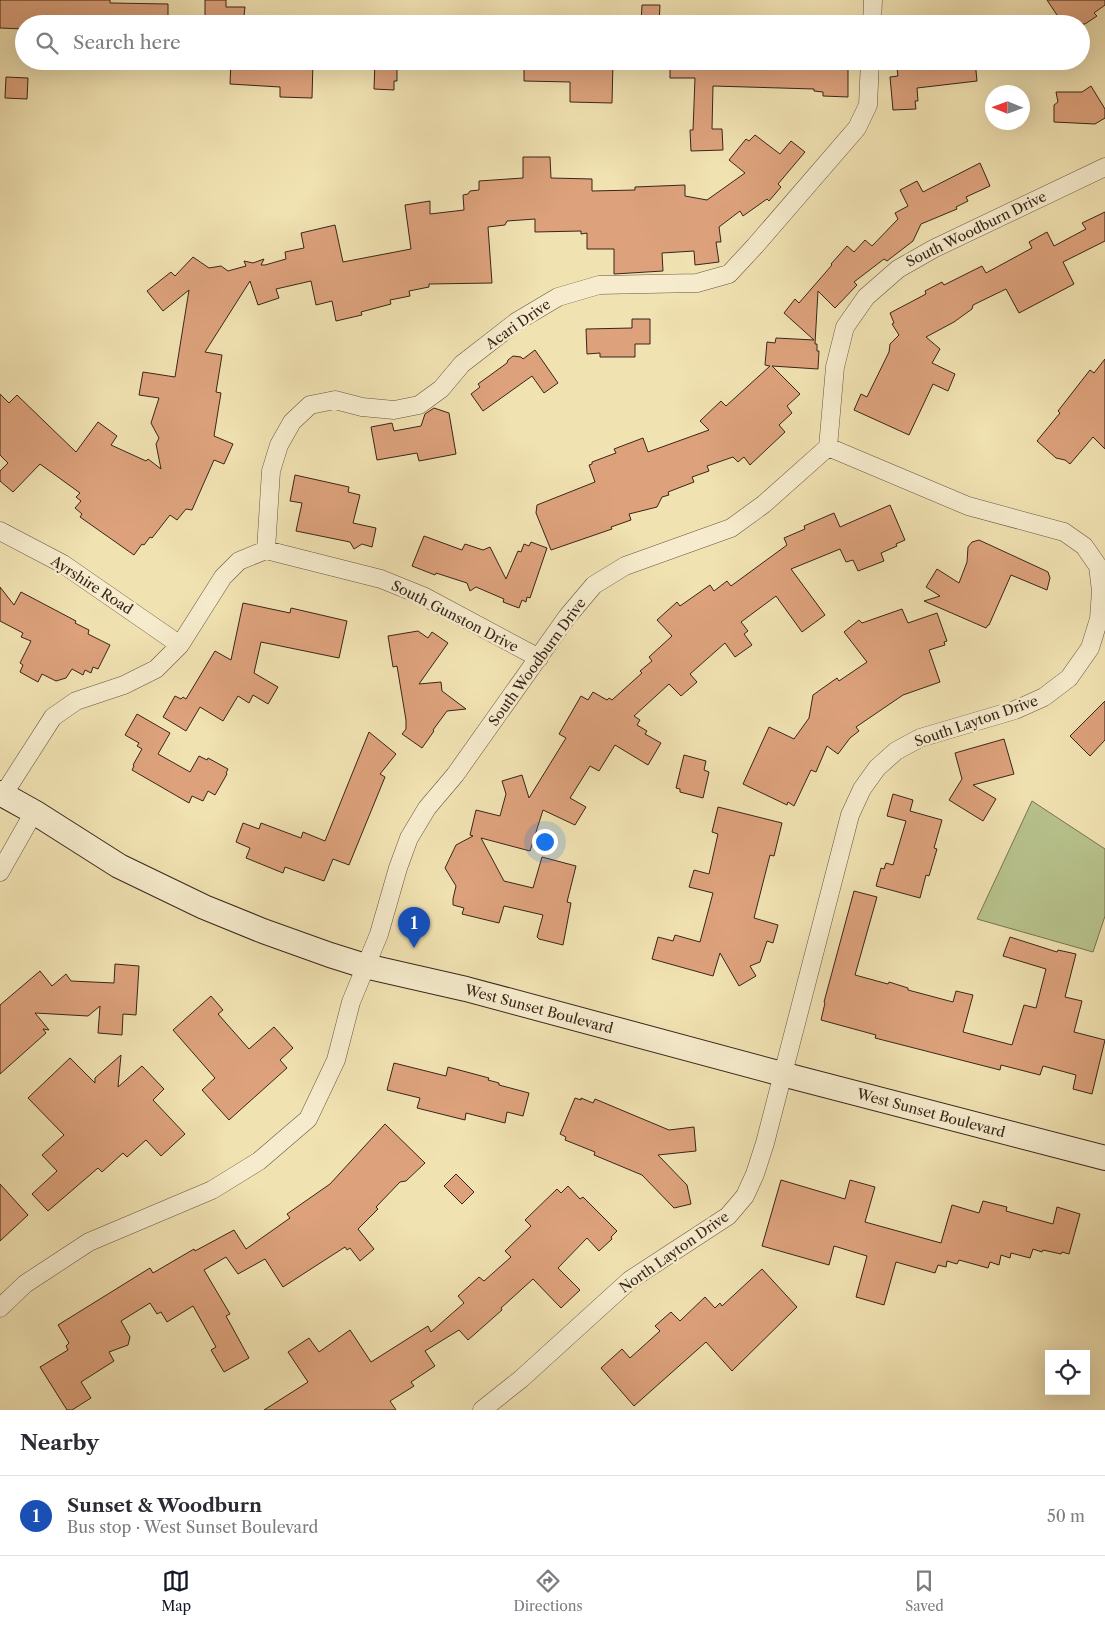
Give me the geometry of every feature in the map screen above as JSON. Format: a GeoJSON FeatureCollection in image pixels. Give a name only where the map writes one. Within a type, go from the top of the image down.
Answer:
{"type":"FeatureCollection","features":[{"type":"Feature","properties":{"kind":"main road","name":"West Sunset Boulevard"},"geometry":{"type":"LineString","coordinates":[[2,794],[34,812],[118,866],[204,907],[263,932],[365,966],[466,989],[1105,1158]]}},
{"type":"Feature","properties":{"kind":"street"},"geometry":{"type":"LineString","coordinates":[[872,15],[873,0]]}},
{"type":"Feature","properties":{"kind":"street","name":"Acari Drive"},"geometry":{"type":"LineString","coordinates":[[266,550],[271,471],[279,445],[292,422],[310,405],[335,400],[362,407],[394,410],[418,405],[441,389],[462,364],[516,322],[558,297],[599,285],[697,283],[729,274],[857,128],[868,105],[870,70]]}},
{"type":"Feature","properties":{"kind":"street","name":"South Woodburn Drive"},"geometry":{"type":"LineString","coordinates":[[0,1308],[25,1284],[89,1242],[212,1190],[259,1161],[308,1119],[336,1060],[351,1002],[379,934],[398,868],[409,838],[427,808],[455,775],[567,617],[594,585],[626,566],[731,528],[764,504],[828,447],[836,367],[845,328],[866,297],[898,268],[935,248],[1105,166]]}},
{"type":"Feature","properties":{"kind":"street","name":"South Layton Drive"},"geometry":{"type":"LineString","coordinates":[[782,1074],[850,815],[862,789],[877,768],[896,751],[920,738],[1015,710],[1044,697],[1069,678],[1090,648],[1098,619],[1101,590],[1098,566],[1084,546],[1064,532],[968,506],[828,447]]}},
{"type":"Feature","properties":{"kind":"street","name":"Ayrshire Road"},"geometry":{"type":"LineString","coordinates":[[0,531],[63,564],[180,645]]}},
{"type":"Feature","properties":{"kind":"street"},"geometry":{"type":"LineString","coordinates":[[2,794],[54,717],[76,702],[124,685],[156,669],[180,645],[223,577],[239,561],[266,550]]}},
{"type":"Feature","properties":{"kind":"street","name":"South Gunston Drive"},"geometry":{"type":"LineString","coordinates":[[266,550],[381,579],[423,596],[539,658]]}},
{"type":"Feature","properties":{"kind":"street"},"geometry":{"type":"LineString","coordinates":[[0,872],[34,812]]}},
{"type":"Feature","properties":{"kind":"street","name":"North Layton Drive"},"geometry":{"type":"LineString","coordinates":[[482,1410],[520,1379],[630,1280],[728,1216],[745,1196],[756,1174],[782,1074]]}},
{"type":"Feature","properties":{"kind":"green space"},"geometry":{"type":"Polygon","coordinates":[[[1032,801],[1105,849],[1105,916],[1093,952],[977,919],[1032,801]]]}},
{"type":"Feature","properties":{"kind":"building"},"geometry":{"type":"Polygon","coordinates":[[[0,0],[110,0],[110,3],[168,4],[168,15],[15,15],[15,29],[0,28],[0,0]]]}},
{"type":"Feature","properties":{"kind":"building"},"geometry":{"type":"Polygon","coordinates":[[[205,0],[226,0],[226,7],[245,7],[244,15],[205,15],[205,0]]]}},
{"type":"Feature","properties":{"kind":"building"},"geometry":{"type":"Polygon","coordinates":[[[1047,0],[1105,0],[1105,5],[1094,13],[1097,16],[1090,21],[1090,15],[1057,15],[1047,0]]]}},
{"type":"Feature","properties":{"kind":"building"},"geometry":{"type":"Polygon","coordinates":[[[642,5],[660,5],[659,15],[641,15],[642,5]]]}},
{"type":"Feature","properties":{"kind":"building"},"geometry":{"type":"Polygon","coordinates":[[[231,70],[313,70],[312,98],[280,97],[280,87],[230,84],[231,70]]]}},
{"type":"Feature","properties":{"kind":"building"},"geometry":{"type":"Polygon","coordinates":[[[375,70],[397,70],[397,81],[394,81],[394,90],[374,89],[375,70]]]}},
{"type":"Feature","properties":{"kind":"building"},"geometry":{"type":"Polygon","coordinates":[[[524,70],[613,70],[612,103],[570,102],[570,82],[524,81],[524,70]]]}},
{"type":"Feature","properties":{"kind":"building"},"geometry":{"type":"Polygon","coordinates":[[[670,70],[848,70],[848,97],[823,96],[823,92],[814,91],[814,89],[713,86],[712,129],[722,129],[723,150],[691,151],[690,130],[693,130],[695,78],[670,78],[670,70]]]}},
{"type":"Feature","properties":{"kind":"building"},"geometry":{"type":"Polygon","coordinates":[[[897,70],[976,70],[977,81],[917,88],[918,101],[915,101],[916,109],[893,110],[890,77],[898,76],[897,70]]]}},
{"type":"Feature","properties":{"kind":"building"},"geometry":{"type":"Polygon","coordinates":[[[6,77],[28,78],[27,99],[5,98],[6,77]]]}},
{"type":"Feature","properties":{"kind":"building"},"geometry":{"type":"Polygon","coordinates":[[[1091,86],[1105,109],[1105,118],[1095,124],[1054,122],[1054,105],[1058,102],[1056,92],[1082,92],[1091,86]]]}},
{"type":"Feature","properties":{"kind":"building"},"geometry":{"type":"Polygon","coordinates":[[[755,135],[780,154],[791,141],[805,152],[778,184],[781,187],[769,201],[767,199],[743,216],[740,211],[719,227],[721,242],[716,242],[719,262],[695,265],[694,251],[662,253],[663,271],[614,274],[614,249],[587,249],[587,233],[581,234],[581,231],[535,232],[535,219],[507,221],[505,225],[488,227],[492,283],[429,284],[429,287],[409,291],[410,296],[390,300],[391,304],[361,312],[362,315],[336,321],[332,301],[316,305],[311,281],[276,289],[279,298],[258,305],[250,281],[205,352],[222,355],[216,392],[221,393],[214,436],[233,444],[224,464],[214,460],[192,510],[186,509],[177,520],[170,515],[152,538],[150,537],[144,545],[142,544],[134,555],[80,517],[82,514],[75,508],[81,501],[76,497],[80,493],[40,464],[13,492],[0,481],[0,471],[8,463],[0,455],[0,394],[9,403],[17,395],[76,452],[98,422],[117,436],[111,445],[146,461],[148,459],[161,469],[156,444],[159,438],[151,423],[159,398],[139,395],[143,372],[175,377],[189,290],[163,311],[147,291],[171,272],[175,276],[193,257],[209,268],[221,266],[228,271],[246,266],[244,261],[253,263],[264,259],[261,265],[265,265],[286,259],[285,252],[304,248],[301,233],[335,225],[343,262],[411,249],[405,205],[430,201],[430,214],[464,210],[463,195],[468,194],[470,191],[479,190],[479,181],[523,178],[523,157],[550,157],[551,178],[592,179],[592,191],[635,190],[635,187],[685,185],[685,196],[707,200],[745,173],[729,160],[746,139],[749,141],[755,135]]]}},
{"type":"Feature","properties":{"kind":"building"},"geometry":{"type":"Polygon","coordinates":[[[980,163],[990,186],[966,197],[968,201],[956,207],[957,209],[921,224],[913,241],[887,261],[884,259],[854,282],[857,285],[835,308],[818,291],[815,344],[817,344],[817,351],[819,351],[818,369],[772,366],[800,394],[787,406],[792,413],[779,425],[785,432],[750,465],[744,457],[738,462],[733,457],[707,466],[709,471],[692,477],[694,482],[668,492],[669,495],[662,497],[657,507],[629,514],[631,520],[611,527],[612,529],[551,550],[536,513],[537,505],[595,482],[589,465],[592,462],[616,453],[614,449],[643,438],[648,452],[709,430],[700,421],[721,401],[726,406],[770,366],[765,365],[767,342],[775,343],[776,338],[814,340],[784,313],[795,299],[799,303],[847,246],[854,252],[865,240],[872,246],[898,219],[895,213],[908,206],[900,190],[917,181],[923,192],[980,163]]]}},
{"type":"Feature","properties":{"kind":"building"},"geometry":{"type":"Polygon","coordinates":[[[1105,212],[1105,241],[1063,262],[1074,284],[1019,313],[1006,289],[973,305],[972,309],[954,322],[926,337],[940,349],[932,363],[955,374],[948,391],[933,384],[909,435],[854,410],[861,394],[867,397],[889,352],[890,344],[899,335],[892,324],[894,323],[890,313],[926,294],[925,291],[942,282],[944,285],[982,266],[986,273],[1032,248],[1029,242],[1047,232],[1054,246],[1086,229],[1082,223],[1105,212]]]}},
{"type":"Feature","properties":{"kind":"building"},"geometry":{"type":"Polygon","coordinates":[[[632,319],[650,319],[650,344],[635,344],[635,357],[600,357],[600,353],[587,354],[586,329],[632,328],[632,319]]]}},
{"type":"Feature","properties":{"kind":"building"},"geometry":{"type":"Polygon","coordinates":[[[535,350],[558,383],[544,393],[532,376],[483,411],[471,394],[480,387],[478,384],[507,363],[513,356],[523,359],[535,350]]]}},
{"type":"Feature","properties":{"kind":"building"},"geometry":{"type":"Polygon","coordinates":[[[1105,359],[1105,449],[1093,437],[1070,464],[1065,460],[1056,458],[1037,441],[1060,413],[1058,411],[1090,370],[1094,373],[1105,359]]]}},
{"type":"Feature","properties":{"kind":"building"},"geometry":{"type":"Polygon","coordinates":[[[434,408],[449,413],[456,454],[419,461],[417,453],[377,460],[371,427],[392,423],[394,431],[421,426],[425,414],[434,408]]]}},
{"type":"Feature","properties":{"kind":"building"},"geometry":{"type":"Polygon","coordinates":[[[295,475],[349,487],[348,492],[360,495],[353,523],[376,528],[372,547],[362,544],[354,549],[350,542],[296,531],[302,503],[290,501],[295,475]]]}},
{"type":"Feature","properties":{"kind":"building"},"geometry":{"type":"Polygon","coordinates":[[[890,505],[905,540],[881,553],[884,561],[858,571],[853,560],[846,562],[840,549],[791,569],[825,615],[802,632],[776,596],[741,622],[748,631],[744,634],[752,645],[735,657],[725,643],[690,674],[697,682],[681,696],[669,684],[634,716],[640,720],[637,725],[647,731],[645,734],[661,743],[648,765],[615,745],[599,771],[590,766],[570,798],[586,807],[575,825],[543,810],[530,851],[481,838],[504,881],[533,888],[542,857],[576,866],[567,902],[571,903],[563,945],[537,937],[543,915],[504,906],[499,923],[462,914],[464,908],[453,905],[456,886],[445,868],[456,845],[473,836],[470,835],[476,810],[500,816],[506,794],[502,781],[522,775],[529,798],[566,738],[559,734],[581,696],[588,700],[593,692],[607,700],[609,698],[612,700],[642,673],[640,671],[652,661],[649,657],[672,636],[657,620],[677,602],[680,606],[710,585],[714,591],[727,581],[731,586],[787,545],[784,538],[805,529],[804,526],[834,513],[840,527],[890,505]]]}},
{"type":"Feature","properties":{"kind":"building"},"geometry":{"type":"Polygon","coordinates":[[[424,536],[462,550],[465,544],[483,550],[490,547],[506,579],[518,551],[521,552],[524,544],[529,546],[531,542],[547,548],[530,598],[527,597],[526,602],[522,600],[519,608],[503,602],[504,599],[476,587],[470,591],[467,583],[436,573],[435,575],[412,566],[424,536]]]}},
{"type":"Feature","properties":{"kind":"building"},"geometry":{"type":"Polygon","coordinates":[[[979,540],[1048,572],[1050,578],[1047,590],[1011,575],[986,628],[924,601],[940,596],[926,587],[937,569],[959,583],[967,562],[968,547],[972,542],[979,540]]]}},
{"type":"Feature","properties":{"kind":"building"},"geometry":{"type":"Polygon","coordinates":[[[0,587],[14,605],[21,592],[76,621],[75,623],[89,630],[88,634],[110,645],[98,669],[93,667],[91,673],[85,670],[83,675],[72,669],[66,678],[56,681],[42,674],[38,682],[20,672],[23,665],[20,663],[31,641],[21,637],[23,633],[0,621],[0,587]]]}},
{"type":"Feature","properties":{"kind":"building"},"geometry":{"type":"Polygon","coordinates":[[[243,603],[290,613],[291,608],[347,621],[339,658],[261,642],[254,673],[278,687],[268,704],[253,695],[249,703],[238,696],[223,721],[200,707],[186,731],[163,717],[175,696],[186,699],[215,651],[231,660],[243,603]]]}},
{"type":"Feature","properties":{"kind":"building"},"geometry":{"type":"Polygon","coordinates":[[[902,609],[908,623],[937,613],[947,641],[944,642],[945,645],[929,650],[940,682],[903,695],[856,727],[859,731],[850,738],[838,754],[827,746],[816,772],[811,770],[794,806],[788,802],[787,805],[743,784],[769,727],[794,739],[809,718],[813,695],[837,678],[839,681],[867,662],[844,632],[859,620],[862,623],[902,609]]]}},
{"type":"Feature","properties":{"kind":"building"},"geometry":{"type":"Polygon","coordinates":[[[418,631],[428,638],[432,632],[448,643],[419,684],[441,682],[442,691],[466,709],[447,711],[422,748],[402,734],[406,729],[406,720],[397,666],[393,667],[388,636],[418,631]]]}},
{"type":"Feature","properties":{"kind":"building"},"geometry":{"type":"Polygon","coordinates":[[[1105,701],[1105,740],[1090,756],[1070,736],[1105,701]]]}},
{"type":"Feature","properties":{"kind":"building"},"geometry":{"type":"Polygon","coordinates":[[[137,714],[170,733],[158,754],[190,772],[199,756],[207,760],[208,758],[228,769],[215,795],[208,791],[203,801],[192,796],[189,803],[132,770],[142,749],[137,746],[139,743],[125,735],[137,714]]]}},
{"type":"Feature","properties":{"kind":"building"},"geometry":{"type":"Polygon","coordinates":[[[369,732],[396,754],[380,774],[385,777],[349,865],[333,859],[324,881],[285,867],[283,873],[246,858],[250,848],[236,842],[243,823],[259,829],[261,823],[301,838],[303,832],[325,841],[369,732]]]}},
{"type":"Feature","properties":{"kind":"building"},"geometry":{"type":"Polygon","coordinates":[[[1004,739],[1014,774],[973,785],[996,799],[983,821],[949,800],[962,779],[955,753],[1004,739]]]}},
{"type":"Feature","properties":{"kind":"building"},"geometry":{"type":"Polygon","coordinates":[[[684,755],[706,761],[704,770],[709,772],[703,798],[680,792],[680,789],[676,788],[684,755]]]}},
{"type":"Feature","properties":{"kind":"building"},"geometry":{"type":"Polygon","coordinates":[[[893,794],[913,800],[910,811],[942,820],[934,848],[937,849],[929,876],[926,875],[920,898],[876,886],[881,868],[884,869],[886,863],[893,865],[906,821],[887,816],[893,794]]]}},
{"type":"Feature","properties":{"kind":"building"},"geometry":{"type":"Polygon","coordinates":[[[718,807],[782,823],[774,856],[770,855],[754,918],[778,925],[773,943],[767,941],[760,962],[750,966],[756,976],[739,986],[720,953],[713,976],[652,959],[658,937],[673,941],[675,935],[700,942],[713,893],[689,887],[694,870],[709,874],[718,834],[712,832],[718,807]]]}},
{"type":"Feature","properties":{"kind":"building"},"geometry":{"type":"Polygon","coordinates":[[[854,891],[877,897],[855,975],[888,984],[889,982],[908,988],[908,990],[953,1002],[956,991],[973,995],[963,1032],[1012,1045],[1024,1005],[1036,1008],[1046,969],[1003,956],[1010,937],[1057,952],[1058,950],[1076,954],[1065,997],[1082,1001],[1074,1032],[1105,1040],[1092,1094],[1073,1089],[1076,1075],[1043,1066],[1040,1075],[1001,1065],[1000,1070],[875,1038],[876,1035],[821,1020],[824,1002],[854,891]]]}},
{"type":"Feature","properties":{"kind":"building"},"geometry":{"type":"Polygon","coordinates":[[[115,964],[139,966],[136,1015],[123,1014],[122,1035],[98,1033],[100,1006],[88,1016],[35,1013],[49,1030],[43,1029],[46,1033],[0,1074],[0,1005],[40,971],[52,986],[66,974],[71,981],[114,983],[115,964]]]}},
{"type":"Feature","properties":{"kind":"building"},"geometry":{"type":"Polygon","coordinates":[[[211,996],[223,1010],[218,1014],[249,1049],[274,1027],[293,1048],[280,1060],[287,1068],[229,1120],[202,1090],[215,1078],[173,1030],[211,996]]]}},
{"type":"Feature","properties":{"kind":"building"},"geometry":{"type":"Polygon","coordinates":[[[121,1055],[118,1087],[142,1066],[164,1089],[153,1100],[185,1134],[161,1156],[146,1140],[127,1157],[123,1153],[102,1172],[98,1168],[48,1211],[32,1194],[57,1171],[42,1155],[64,1135],[28,1098],[70,1058],[95,1083],[95,1078],[121,1055]]]}},
{"type":"Feature","properties":{"kind":"building"},"geometry":{"type":"Polygon","coordinates":[[[394,1063],[446,1076],[448,1067],[489,1078],[488,1080],[499,1083],[499,1085],[529,1093],[523,1116],[507,1112],[505,1123],[466,1113],[465,1120],[417,1108],[420,1098],[387,1090],[394,1063]]]}},
{"type":"Feature","properties":{"kind":"building"},"geometry":{"type":"Polygon","coordinates":[[[575,1098],[581,1100],[581,1098],[593,1103],[595,1099],[669,1130],[694,1127],[696,1151],[658,1155],[687,1185],[691,1204],[674,1208],[642,1175],[594,1155],[595,1152],[565,1140],[566,1137],[560,1134],[575,1098]]]}},
{"type":"Feature","properties":{"kind":"building"},"geometry":{"type":"Polygon","coordinates":[[[385,1124],[425,1163],[406,1181],[400,1182],[376,1207],[378,1209],[358,1229],[374,1249],[360,1261],[350,1248],[347,1250],[345,1247],[283,1287],[265,1259],[238,1274],[226,1257],[204,1270],[230,1314],[226,1316],[249,1358],[224,1372],[211,1350],[216,1347],[193,1306],[167,1322],[161,1312],[157,1314],[150,1303],[121,1321],[130,1337],[128,1345],[109,1352],[114,1361],[81,1382],[91,1398],[72,1410],[67,1410],[40,1367],[68,1350],[66,1346],[69,1343],[58,1325],[150,1268],[153,1273],[194,1249],[195,1251],[234,1230],[246,1249],[290,1218],[287,1214],[330,1184],[385,1124]]]}},
{"type":"Feature","properties":{"kind":"building"},"geometry":{"type":"Polygon","coordinates":[[[456,1174],[474,1192],[462,1204],[444,1186],[456,1174]]]}},
{"type":"Feature","properties":{"kind":"building"},"geometry":{"type":"Polygon","coordinates":[[[781,1180],[845,1199],[850,1180],[875,1187],[865,1222],[941,1243],[952,1205],[979,1213],[983,1201],[1007,1207],[1006,1211],[1053,1224],[1057,1207],[1080,1214],[1069,1254],[1043,1250],[1042,1252],[1033,1249],[1030,1258],[1011,1253],[1010,1258],[1001,1255],[999,1265],[990,1262],[988,1268],[959,1260],[957,1264],[947,1261],[946,1267],[938,1265],[935,1273],[896,1262],[884,1305],[856,1297],[867,1256],[834,1246],[829,1265],[762,1246],[781,1180]]]}},
{"type":"Feature","properties":{"kind":"building"},"geometry":{"type":"Polygon","coordinates":[[[0,1184],[28,1215],[0,1241],[0,1184]]]}},
{"type":"Feature","properties":{"kind":"building"},"geometry":{"type":"Polygon","coordinates":[[[568,1186],[580,1199],[583,1197],[617,1231],[611,1237],[612,1239],[599,1251],[587,1238],[558,1268],[580,1290],[561,1308],[533,1279],[468,1340],[459,1330],[425,1351],[435,1366],[411,1382],[414,1386],[390,1401],[396,1410],[264,1410],[308,1382],[288,1352],[309,1338],[319,1352],[350,1330],[371,1362],[428,1326],[431,1332],[464,1303],[458,1296],[479,1277],[484,1281],[511,1257],[505,1251],[531,1226],[525,1220],[557,1189],[561,1193],[568,1186]]]}},
{"type":"Feature","properties":{"kind":"building"},"geometry":{"type":"Polygon","coordinates":[[[762,1269],[797,1307],[732,1371],[706,1342],[634,1406],[601,1368],[622,1349],[630,1358],[660,1331],[655,1326],[671,1312],[680,1321],[705,1297],[715,1308],[720,1303],[722,1306],[762,1269]]]}},
{"type":"Feature","properties":{"kind":"place","name":"Sunset & Woodburn"},"geometry":{"type":"Point","coordinates":[414,948]}}]}
